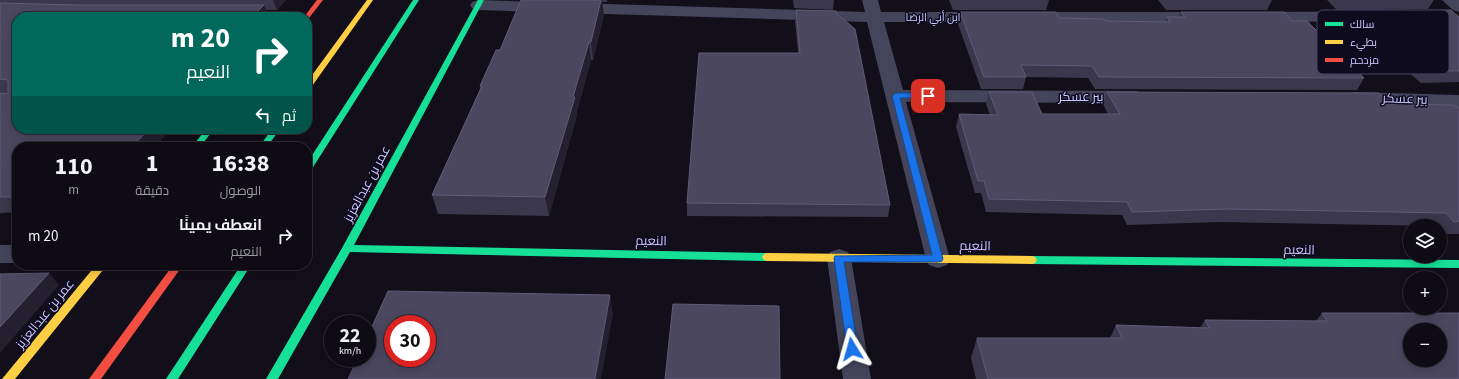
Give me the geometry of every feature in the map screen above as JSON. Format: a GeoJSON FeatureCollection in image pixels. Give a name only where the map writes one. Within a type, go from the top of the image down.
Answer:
{"type":"FeatureCollection","features":[{"type":"Feature","properties":{"kind":"street"},"geometry":{"type":"LineString","coordinates":[[311,12],[320,0]]}},
{"type":"Feature","properties":{"kind":"street"},"geometry":{"type":"LineString","coordinates":[[312,80],[370,0]]}},
{"type":"Feature","properties":{"kind":"street"},"geometry":{"type":"LineString","coordinates":[[312,162],[416,0]]}},
{"type":"Feature","properties":{"kind":"street"},"geometry":{"type":"LineString","coordinates":[[1290,0],[1309,18]]}},
{"type":"Feature","properties":{"kind":"street"},"geometry":{"type":"LineString","coordinates":[[1450,0],[1459,7]]}},
{"type":"Feature","properties":{"kind":"street","name":"ابن أبي الرضا"},"geometry":{"type":"LineString","coordinates":[[479,3],[872,8],[1009,17],[1222,17]]}},
{"type":"Feature","properties":{"kind":"street","name":"عمر بن عبدالعزيز"},"geometry":{"type":"LineString","coordinates":[[272,379],[347,248],[479,3]]}},
{"type":"Feature","properties":{"kind":"street"},"geometry":{"type":"LineString","coordinates":[[872,8],[938,259]]}},
{"type":"Feature","properties":{"kind":"street"},"geometry":{"type":"LineString","coordinates":[[1246,17],[1317,18]]}},
{"type":"Feature","properties":{"kind":"street","name":"بير عسكر"},"geometry":{"type":"LineString","coordinates":[[896,96],[1150,97]]}},
{"type":"Feature","properties":{"kind":"street","name":"بير عسكر"},"geometry":{"type":"LineString","coordinates":[[1333,98],[1458,102]]}},
{"type":"Feature","properties":{"kind":"street"},"geometry":{"type":"LineString","coordinates":[[200,142],[206,134]]}},
{"type":"Feature","properties":{"kind":"street","name":"النعيم"},"geometry":{"type":"LineString","coordinates":[[347,248],[839,258],[1459,264]]}},
{"type":"Feature","properties":{"kind":"street"},"geometry":{"type":"LineString","coordinates":[[0,254],[12,254]]}},
{"type":"Feature","properties":{"kind":"street"},"geometry":{"type":"LineString","coordinates":[[839,258],[857,379]]}},
{"type":"Feature","properties":{"kind":"street","name":"عمر بن عبدالعزيز"},"geometry":{"type":"LineString","coordinates":[[8,379],[98,270]]}},
{"type":"Feature","properties":{"kind":"street"},"geometry":{"type":"LineString","coordinates":[[95,379],[174,270]]}},
{"type":"Feature","properties":{"kind":"street"},"geometry":{"type":"LineString","coordinates":[[172,379],[243,270]]}},
{"type":"Feature","properties":{"kind":"building"},"geometry":{"type":"Polygon","coordinates":[[[521,0],[601,0],[591,42],[589,42],[573,97],[575,97],[545,197],[432,195],[482,86],[480,86],[496,50],[500,50],[521,0]]]}},
{"type":"Feature","properties":{"kind":"building"},"geometry":{"type":"Polygon","coordinates":[[[0,3],[78,5],[264,5],[257,12],[12,12],[12,134],[144,134],[137,142],[12,142],[12,197],[0,197],[0,93],[8,94],[8,80],[0,79],[0,3]]]}},
{"type":"Feature","properties":{"kind":"building"},"geometry":{"type":"Polygon","coordinates":[[[796,10],[836,11],[837,14],[855,29],[890,205],[687,203],[699,53],[800,53],[796,10]]]}},
{"type":"Feature","properties":{"kind":"building"},"geometry":{"type":"Polygon","coordinates":[[[1449,10],[1459,17],[1459,71],[1449,71],[1449,10]]]}},
{"type":"Feature","properties":{"kind":"building"},"geometry":{"type":"Polygon","coordinates":[[[960,12],[1056,12],[1059,18],[1104,19],[1106,21],[1170,22],[1167,17],[1185,17],[1181,12],[1284,12],[1292,21],[1307,21],[1317,31],[1317,74],[1360,74],[1364,78],[1099,77],[1092,66],[1021,65],[1026,77],[984,77],[960,12]]]}},
{"type":"Feature","properties":{"kind":"building"},"geometry":{"type":"Polygon","coordinates":[[[989,92],[1032,92],[1042,114],[1120,114],[1107,92],[1379,93],[1389,104],[1454,105],[1459,108],[1459,221],[1454,222],[1446,213],[1228,209],[1132,212],[1127,202],[989,199],[984,181],[978,181],[959,114],[998,115],[989,92]]]}},
{"type":"Feature","properties":{"kind":"building"},"geometry":{"type":"Polygon","coordinates":[[[49,273],[0,327],[0,274],[49,273]]]}},
{"type":"Feature","properties":{"kind":"building"},"geometry":{"type":"Polygon","coordinates":[[[388,291],[610,295],[595,379],[348,379],[354,367],[376,367],[376,318],[388,291]]]}},
{"type":"Feature","properties":{"kind":"building"},"geometry":{"type":"Polygon","coordinates":[[[673,304],[779,306],[780,379],[665,379],[673,304]]]}},
{"type":"Feature","properties":{"kind":"building"},"geometry":{"type":"Polygon","coordinates":[[[1322,313],[1403,313],[1403,315],[1447,315],[1447,313],[1459,313],[1459,379],[988,379],[977,338],[1122,338],[1116,325],[1209,328],[1205,320],[1327,321],[1322,313]]]}},
{"type":"Feature","properties":{"kind":"traffic: fast"},"geometry":{"type":"LineString","coordinates":[[312,162],[416,0]]}},
{"type":"Feature","properties":{"kind":"traffic: fast"},"geometry":{"type":"LineString","coordinates":[[272,379],[347,248],[481,0]]}},
{"type":"Feature","properties":{"kind":"traffic: fast"},"geometry":{"type":"LineString","coordinates":[[200,142],[206,134]]}},
{"type":"Feature","properties":{"kind":"traffic: fast"},"geometry":{"type":"LineString","coordinates":[[267,142],[272,134]]}},
{"type":"Feature","properties":{"kind":"traffic: fast"},"geometry":{"type":"LineString","coordinates":[[347,248],[767,257]]}},
{"type":"Feature","properties":{"kind":"traffic: fast"},"geometry":{"type":"LineString","coordinates":[[1032,260],[1459,264]]}},
{"type":"Feature","properties":{"kind":"traffic: fast"},"geometry":{"type":"LineString","coordinates":[[172,379],[243,270]]}},
{"type":"Feature","properties":{"kind":"traffic: slow"},"geometry":{"type":"LineString","coordinates":[[312,80],[370,0]]}},
{"type":"Feature","properties":{"kind":"traffic: slow"},"geometry":{"type":"LineString","coordinates":[[767,257],[1032,260]]}},
{"type":"Feature","properties":{"kind":"traffic: slow"},"geometry":{"type":"LineString","coordinates":[[8,379],[98,270]]}},
{"type":"Feature","properties":{"kind":"traffic: jam"},"geometry":{"type":"LineString","coordinates":[[311,12],[320,0]]}},
{"type":"Feature","properties":{"kind":"traffic: jam"},"geometry":{"type":"LineString","coordinates":[[95,379],[174,270]]}},
{"type":"Feature","properties":{"kind":"route"},"geometry":{"type":"LineString","coordinates":[[852,349],[839,258],[938,259],[896,96],[928,96]]}}]}
